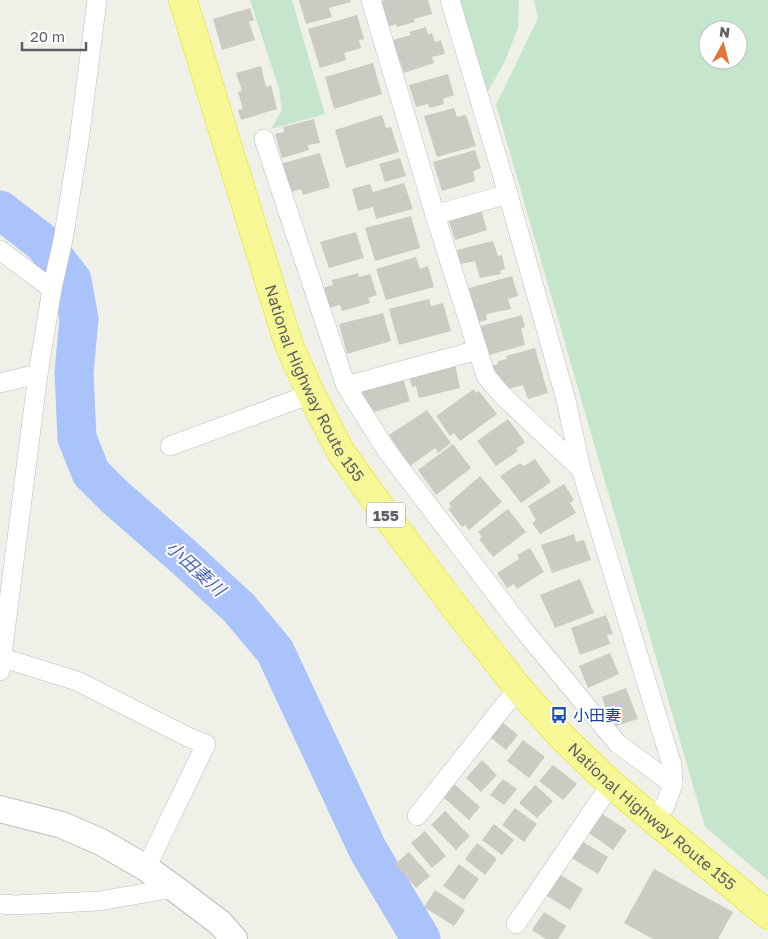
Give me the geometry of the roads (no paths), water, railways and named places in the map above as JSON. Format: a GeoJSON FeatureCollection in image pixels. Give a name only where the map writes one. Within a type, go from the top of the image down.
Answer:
{"type":"FeatureCollection","features":[{"type":"Feature","properties":{"kind":"highway","name":"National Highway Route 155"},"geometry":{"type":"LineString","coordinates":[[183,0],[289,345],[311,394],[341,452],[454,606],[518,688],[562,737],[611,784],[768,915]]}},
{"type":"Feature","properties":{"kind":"street"},"geometry":{"type":"LineString","coordinates":[[97,0],[64,240],[53,285],[38,374],[1,664],[77,681],[188,738],[206,744],[146,868]]}},
{"type":"Feature","properties":{"kind":"street"},"geometry":{"type":"LineString","coordinates":[[371,0],[435,215],[486,376],[504,397],[581,469]]}},
{"type":"Feature","properties":{"kind":"street"},"geometry":{"type":"LineString","coordinates":[[450,0],[508,194],[566,400],[581,469],[672,765],[673,784],[665,806],[650,816]]}},
{"type":"Feature","properties":{"kind":"street"},"geometry":{"type":"LineString","coordinates":[[264,139],[346,386],[387,451],[522,628],[618,744],[673,784]]}},
{"type":"Feature","properties":{"kind":"street"},"geometry":{"type":"LineString","coordinates":[[435,215],[508,194]]}},
{"type":"Feature","properties":{"kind":"street"},"geometry":{"type":"LineString","coordinates":[[0,250],[53,285]]}},
{"type":"Feature","properties":{"kind":"street"},"geometry":{"type":"LineString","coordinates":[[346,386],[478,350]]}},
{"type":"Feature","properties":{"kind":"street"},"geometry":{"type":"LineString","coordinates":[[0,383],[38,374]]}},
{"type":"Feature","properties":{"kind":"street"},"geometry":{"type":"LineString","coordinates":[[170,446],[311,394]]}},
{"type":"Feature","properties":{"kind":"street"},"geometry":{"type":"LineString","coordinates":[[418,816],[518,688]]}},
{"type":"Feature","properties":{"kind":"street"},"geometry":{"type":"LineString","coordinates":[[516,924],[611,784]]}},
{"type":"Feature","properties":{"kind":"street"},"geometry":{"type":"LineString","coordinates":[[0,809],[62,825],[101,842],[146,868],[174,888],[220,923],[234,939]]}},
{"type":"Feature","properties":{"kind":"street"},"geometry":{"type":"LineString","coordinates":[[0,904],[99,901],[174,888]]}},
{"type":"Feature","properties":{"kind":"waterway","name":"小田妻川"},"geometry":{"type":"LineString","coordinates":[[0,210],[43,243],[72,280],[79,319],[74,373],[77,438],[91,473],[115,497],[239,608],[275,651],[368,850],[421,939]]}},
{"type":"Feature","properties":{"kind":"place","name":"小田妻"},"geometry":{"type":"Point","coordinates":[559,715]}}]}
